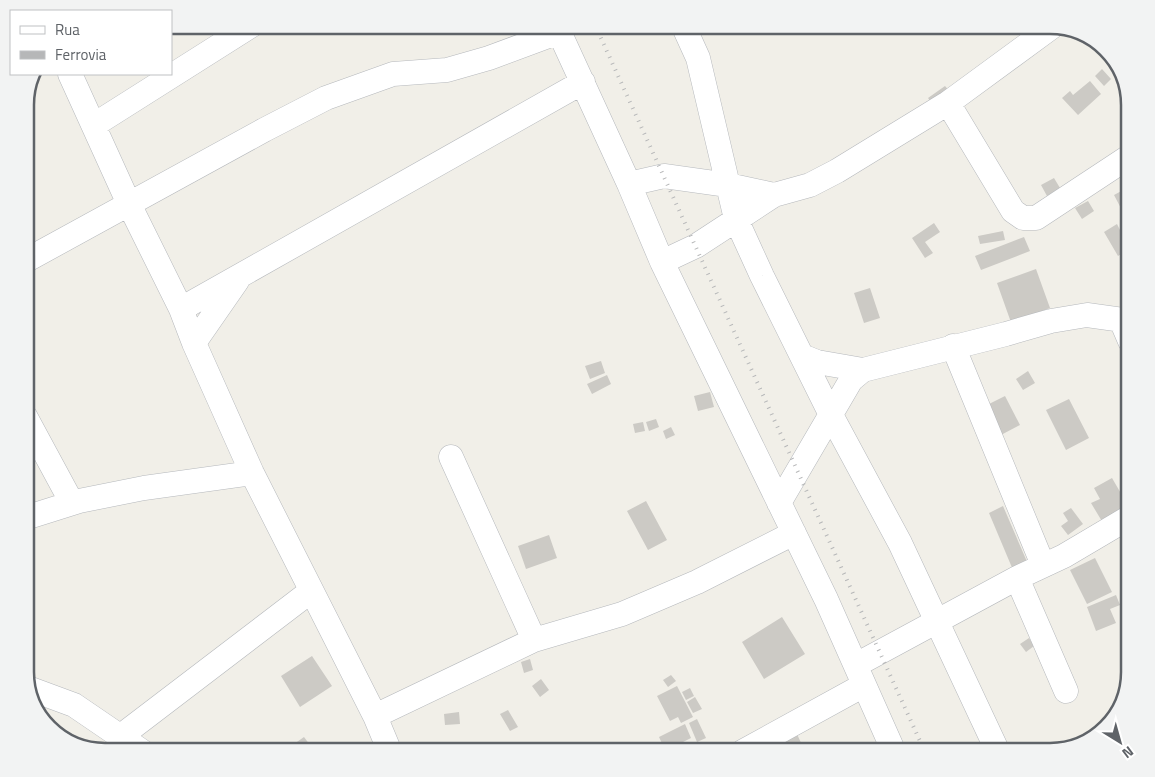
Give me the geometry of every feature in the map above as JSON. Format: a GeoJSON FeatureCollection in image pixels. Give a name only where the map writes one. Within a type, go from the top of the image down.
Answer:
{"type":"FeatureCollection","features":[{"type":"Feature","properties":{"kind":"street"},"geometry":{"type":"LineString","coordinates":[[172,73],[230,34]]}},
{"type":"Feature","properties":{"kind":"street"},"geometry":{"type":"LineString","coordinates":[[34,256],[326,98],[394,74],[447,70],[488,58],[544,34]]}},
{"type":"Feature","properties":{"kind":"street"},"geometry":{"type":"LineString","coordinates":[[561,34],[584,82],[662,262],[794,533],[890,743]]}},
{"type":"Feature","properties":{"kind":"street"},"geometry":{"type":"LineString","coordinates":[[687,34],[698,58],[736,219],[831,416],[900,543],[994,743]]}},
{"type":"Feature","properties":{"kind":"street"},"geometry":{"type":"LineString","coordinates":[[662,262],[696,246],[774,195],[810,185],[837,171],[948,103],[1042,34]]}},
{"type":"Feature","properties":{"kind":"street"},"geometry":{"type":"LineString","coordinates":[[70,75],[128,204],[180,309],[252,473],[376,716],[384,743]]}},
{"type":"Feature","properties":{"kind":"street"},"geometry":{"type":"LineString","coordinates":[[94,125],[169,75]]}},
{"type":"Feature","properties":{"kind":"street"},"geometry":{"type":"LineString","coordinates":[[180,309],[584,82]]}},
{"type":"Feature","properties":{"kind":"street"},"geometry":{"type":"LineString","coordinates":[[948,103],[1012,211],[1022,218],[1036,218],[1121,162]]}},
{"type":"Feature","properties":{"kind":"street"},"geometry":{"type":"LineString","coordinates":[[629,184],[664,176],[728,185],[774,195]]}},
{"type":"Feature","properties":{"kind":"street"},"geometry":{"type":"LineString","coordinates":[[194,344],[241,276]]}},
{"type":"Feature","properties":{"kind":"street"},"geometry":{"type":"LineString","coordinates":[[802,356],[817,362],[863,370],[1051,321],[1087,315],[1121,325]]}},
{"type":"Feature","properties":{"kind":"street"},"geometry":{"type":"LineString","coordinates":[[954,346],[1042,565]]}},
{"type":"Feature","properties":{"kind":"street"},"geometry":{"type":"LineString","coordinates":[[780,504],[851,380],[863,370]]}},
{"type":"Feature","properties":{"kind":"street"},"geometry":{"type":"LineString","coordinates":[[34,433],[72,503]]}},
{"type":"Feature","properties":{"kind":"street"},"geometry":{"type":"LineString","coordinates":[[450,457],[534,640]]}},
{"type":"Feature","properties":{"kind":"street"},"geometry":{"type":"LineString","coordinates":[[34,515],[72,503],[144,488],[252,473]]}},
{"type":"Feature","properties":{"kind":"street"},"geometry":{"type":"LineString","coordinates":[[756,743],[860,675],[879,651],[937,623],[1042,565],[1064,556],[1121,522]]}},
{"type":"Feature","properties":{"kind":"street"},"geometry":{"type":"LineString","coordinates":[[376,716],[534,640],[622,614],[697,582],[794,533]]}},
{"type":"Feature","properties":{"kind":"street"},"geometry":{"type":"LineString","coordinates":[[1018,578],[1066,691]]}},
{"type":"Feature","properties":{"kind":"street"},"geometry":{"type":"LineString","coordinates":[[122,736],[311,591]]}},
{"type":"Feature","properties":{"kind":"street"},"geometry":{"type":"LineString","coordinates":[[37,691],[74,705],[131,743]]}},
{"type":"Feature","properties":{"kind":"building"},"geometry":{"type":"Polygon","coordinates":[[[1102,69],[1111,79],[1104,86],[1095,76],[1102,69]]]}},
{"type":"Feature","properties":{"kind":"building"},"geometry":{"type":"Polygon","coordinates":[[[1090,81],[1101,94],[1078,115],[1062,98],[1070,91],[1073,95],[1090,81]]]}},
{"type":"Feature","properties":{"kind":"building"},"geometry":{"type":"Polygon","coordinates":[[[945,86],[951,93],[934,106],[928,98],[945,86]]]}},
{"type":"Feature","properties":{"kind":"building"},"geometry":{"type":"Polygon","coordinates":[[[1054,178],[1060,188],[1047,196],[1041,185],[1054,178]]]}},
{"type":"Feature","properties":{"kind":"building"},"geometry":{"type":"Polygon","coordinates":[[[1121,191],[1121,208],[1114,195],[1121,191]]]}},
{"type":"Feature","properties":{"kind":"building"},"geometry":{"type":"Polygon","coordinates":[[[1088,201],[1094,211],[1082,219],[1075,208],[1088,201]]]}},
{"type":"Feature","properties":{"kind":"building"},"geometry":{"type":"Polygon","coordinates":[[[934,223],[940,232],[925,242],[933,253],[925,258],[912,238],[934,223]]]}},
{"type":"Feature","properties":{"kind":"building"},"geometry":{"type":"Polygon","coordinates":[[[1117,224],[1121,232],[1121,254],[1118,256],[1104,232],[1117,224]]]}},
{"type":"Feature","properties":{"kind":"building"},"geometry":{"type":"Polygon","coordinates":[[[1003,231],[1005,240],[980,244],[978,236],[1003,231]]]}},
{"type":"Feature","properties":{"kind":"building"},"geometry":{"type":"Polygon","coordinates":[[[1024,237],[1030,251],[981,270],[975,256],[1024,237]]]}},
{"type":"Feature","properties":{"kind":"building"},"geometry":{"type":"Polygon","coordinates":[[[1036,269],[1050,308],[1032,315],[1013,328],[997,283],[1036,269]]]}},
{"type":"Feature","properties":{"kind":"building"},"geometry":{"type":"Polygon","coordinates":[[[870,288],[880,318],[864,323],[854,293],[870,288]]]}},
{"type":"Feature","properties":{"kind":"building"},"geometry":{"type":"Polygon","coordinates":[[[601,361],[605,373],[590,379],[585,366],[601,361]]]}},
{"type":"Feature","properties":{"kind":"building"},"geometry":{"type":"Polygon","coordinates":[[[1028,371],[1035,383],[1023,390],[1016,379],[1028,371]]]}},
{"type":"Feature","properties":{"kind":"building"},"geometry":{"type":"Polygon","coordinates":[[[607,375],[611,384],[592,394],[587,384],[607,375]]]}},
{"type":"Feature","properties":{"kind":"building"},"geometry":{"type":"Polygon","coordinates":[[[710,392],[714,407],[698,411],[694,396],[710,392]]]}},
{"type":"Feature","properties":{"kind":"building"},"geometry":{"type":"Polygon","coordinates":[[[1005,396],[1020,425],[999,436],[993,423],[997,421],[989,404],[1005,396]]]}},
{"type":"Feature","properties":{"kind":"building"},"geometry":{"type":"Polygon","coordinates":[[[1069,399],[1089,438],[1066,450],[1046,410],[1069,399]]]}},
{"type":"Feature","properties":{"kind":"building"},"geometry":{"type":"Polygon","coordinates":[[[656,419],[659,427],[649,431],[646,422],[656,419]]]}},
{"type":"Feature","properties":{"kind":"building"},"geometry":{"type":"Polygon","coordinates":[[[643,422],[645,431],[635,433],[633,424],[643,422]]]}},
{"type":"Feature","properties":{"kind":"building"},"geometry":{"type":"Polygon","coordinates":[[[671,427],[675,435],[666,439],[663,431],[671,427]]]}},
{"type":"Feature","properties":{"kind":"building"},"geometry":{"type":"Polygon","coordinates":[[[1112,478],[1121,494],[1121,516],[1106,528],[1091,503],[1100,499],[1094,488],[1112,478]]]}},
{"type":"Feature","properties":{"kind":"building"},"geometry":{"type":"Polygon","coordinates":[[[646,501],[667,540],[648,550],[627,511],[646,501]]]}},
{"type":"Feature","properties":{"kind":"building"},"geometry":{"type":"Polygon","coordinates":[[[1003,506],[1028,564],[1013,570],[989,513],[1003,506]]]}},
{"type":"Feature","properties":{"kind":"building"},"geometry":{"type":"Polygon","coordinates":[[[1071,508],[1083,524],[1068,535],[1061,526],[1068,521],[1063,513],[1071,508]]]}},
{"type":"Feature","properties":{"kind":"building"},"geometry":{"type":"Polygon","coordinates":[[[549,535],[557,558],[526,569],[518,546],[549,535]]]}},
{"type":"Feature","properties":{"kind":"building"},"geometry":{"type":"Polygon","coordinates":[[[1095,558],[1112,592],[1087,604],[1070,570],[1095,558]]]}},
{"type":"Feature","properties":{"kind":"building"},"geometry":{"type":"Polygon","coordinates":[[[1116,595],[1120,605],[1110,609],[1116,623],[1096,631],[1087,607],[1116,595]]]}},
{"type":"Feature","properties":{"kind":"building"},"geometry":{"type":"Polygon","coordinates":[[[782,617],[805,654],[764,679],[742,642],[782,617]]]}},
{"type":"Feature","properties":{"kind":"building"},"geometry":{"type":"Polygon","coordinates":[[[1029,638],[1034,646],[1026,652],[1020,644],[1029,638]]]}},
{"type":"Feature","properties":{"kind":"building"},"geometry":{"type":"Polygon","coordinates":[[[312,656],[332,686],[300,707],[281,676],[312,656]]]}},
{"type":"Feature","properties":{"kind":"building"},"geometry":{"type":"Polygon","coordinates":[[[530,659],[533,670],[524,673],[521,662],[530,659]]]}},
{"type":"Feature","properties":{"kind":"building"},"geometry":{"type":"Polygon","coordinates":[[[671,675],[676,681],[668,687],[663,680],[671,675]]]}},
{"type":"Feature","properties":{"kind":"building"},"geometry":{"type":"Polygon","coordinates":[[[541,679],[549,690],[540,697],[532,686],[541,679]]]}},
{"type":"Feature","properties":{"kind":"building"},"geometry":{"type":"Polygon","coordinates":[[[677,686],[693,717],[681,723],[678,717],[670,721],[657,696],[677,686]]]}},
{"type":"Feature","properties":{"kind":"building"},"geometry":{"type":"Polygon","coordinates":[[[690,688],[694,696],[686,700],[682,692],[690,688]]]}},
{"type":"Feature","properties":{"kind":"building"},"geometry":{"type":"Polygon","coordinates":[[[695,697],[702,709],[693,713],[687,702],[695,697]]]}},
{"type":"Feature","properties":{"kind":"building"},"geometry":{"type":"Polygon","coordinates":[[[508,710],[518,727],[510,731],[500,714],[508,710]]]}},
{"type":"Feature","properties":{"kind":"building"},"geometry":{"type":"Polygon","coordinates":[[[459,712],[460,724],[445,725],[444,714],[459,712]]]}},
{"type":"Feature","properties":{"kind":"building"},"geometry":{"type":"Polygon","coordinates":[[[697,719],[706,738],[697,742],[689,723],[697,719]]]}},
{"type":"Feature","properties":{"kind":"building"},"geometry":{"type":"Polygon","coordinates":[[[685,724],[691,738],[681,743],[662,743],[659,737],[685,724]]]}},
{"type":"Feature","properties":{"kind":"building"},"geometry":{"type":"Polygon","coordinates":[[[797,734],[801,743],[783,743],[782,741],[797,734]]]}},
{"type":"Feature","properties":{"kind":"building"},"geometry":{"type":"Polygon","coordinates":[[[304,737],[308,743],[295,743],[304,737]]]}},
{"type":"Feature","properties":{"kind":"railway"},"geometry":{"type":"LineString","coordinates":[[599,34],[921,743]]}}]}
